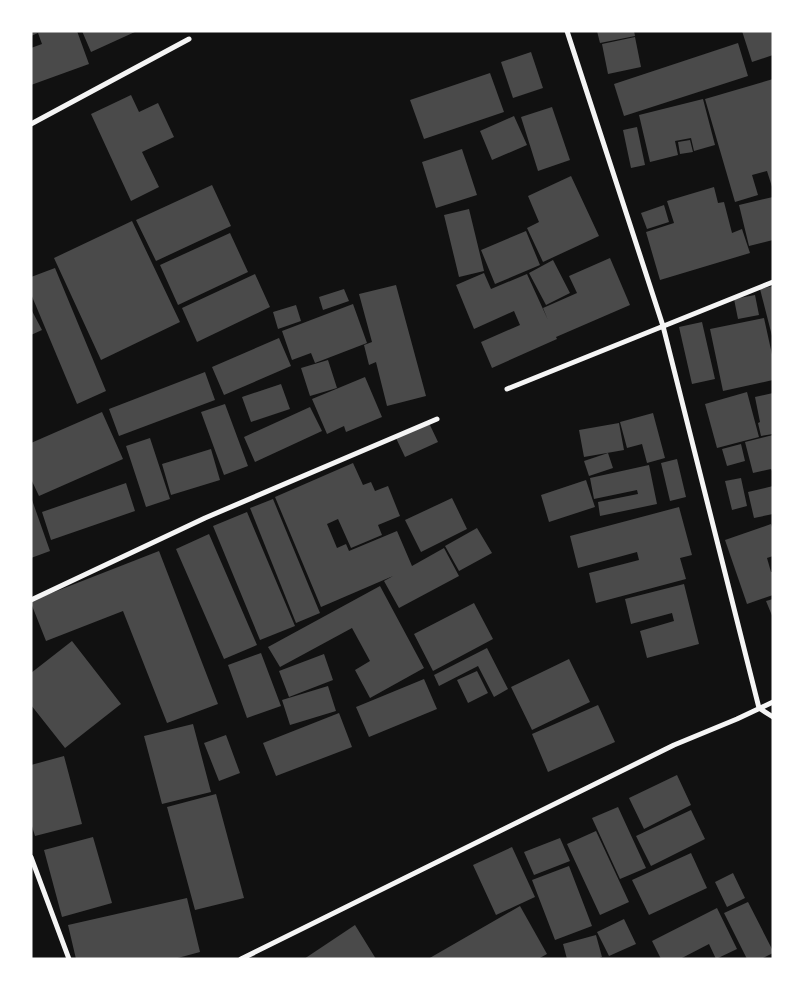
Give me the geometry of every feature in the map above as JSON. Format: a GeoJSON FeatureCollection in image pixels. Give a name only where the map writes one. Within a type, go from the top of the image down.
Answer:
{"type":"FeatureCollection","features":[{"type":"Feature","properties":{"kind":"street"},"geometry":{"type":"LineString","coordinates":[[567,31],[663,326],[759,708],[773,717]]}},
{"type":"Feature","properties":{"kind":"street"},"geometry":{"type":"LineString","coordinates":[[31,124],[189,39]]}},
{"type":"Feature","properties":{"kind":"street"},"geometry":{"type":"LineString","coordinates":[[507,389],[773,282]]}},
{"type":"Feature","properties":{"kind":"street"},"geometry":{"type":"LineString","coordinates":[[31,600],[205,518],[437,419]]}},
{"type":"Feature","properties":{"kind":"street"},"geometry":{"type":"LineString","coordinates":[[241,959],[674,745],[773,702]]}},
{"type":"Feature","properties":{"kind":"street"},"geometry":{"type":"LineString","coordinates":[[31,857],[69,959]]}},
{"type":"Feature","properties":{"kind":"building"},"geometry":{"type":"Polygon","coordinates":[[[31,31],[77,31],[89,64],[31,85],[31,48],[42,44],[38,33],[31,36],[31,31]]]}},
{"type":"Feature","properties":{"kind":"building"},"geometry":{"type":"Polygon","coordinates":[[[82,31],[137,31],[91,52],[82,31]]]}},
{"type":"Feature","properties":{"kind":"building"},"geometry":{"type":"Polygon","coordinates":[[[597,31],[634,31],[635,36],[600,43],[597,31]]]}},
{"type":"Feature","properties":{"kind":"building"},"geometry":{"type":"Polygon","coordinates":[[[742,31],[773,31],[773,55],[752,62],[742,31]]]}},
{"type":"Feature","properties":{"kind":"building"},"geometry":{"type":"Polygon","coordinates":[[[635,37],[641,67],[608,74],[602,44],[635,37]]]}},
{"type":"Feature","properties":{"kind":"building"},"geometry":{"type":"Polygon","coordinates":[[[738,43],[748,76],[624,116],[614,84],[738,43]]]}},
{"type":"Feature","properties":{"kind":"building"},"geometry":{"type":"Polygon","coordinates":[[[531,52],[543,88],[513,98],[501,62],[531,52]]]}},
{"type":"Feature","properties":{"kind":"building"},"geometry":{"type":"Polygon","coordinates":[[[490,73],[504,112],[424,139],[410,100],[490,73]]]}},
{"type":"Feature","properties":{"kind":"building"},"geometry":{"type":"Polygon","coordinates":[[[773,79],[773,190],[767,171],[752,175],[758,195],[735,202],[705,99],[773,79]]]}},
{"type":"Feature","properties":{"kind":"building"},"geometry":{"type":"Polygon","coordinates":[[[131,95],[139,112],[158,103],[174,137],[142,152],[159,187],[131,201],[91,114],[131,95]]]}},
{"type":"Feature","properties":{"kind":"building"},"geometry":{"type":"Polygon","coordinates":[[[703,99],[715,145],[694,151],[691,138],[675,141],[678,155],[650,162],[639,115],[703,99]]]}},
{"type":"Feature","properties":{"kind":"building"},"geometry":{"type":"Polygon","coordinates":[[[552,107],[570,160],[538,171],[521,117],[552,107]]]}},
{"type":"Feature","properties":{"kind":"building"},"geometry":{"type":"Polygon","coordinates":[[[514,116],[527,145],[492,160],[480,131],[514,116]]]}},
{"type":"Feature","properties":{"kind":"building"},"geometry":{"type":"Polygon","coordinates":[[[637,127],[645,165],[631,168],[623,130],[637,127]]]}},
{"type":"Feature","properties":{"kind":"building"},"geometry":{"type":"Polygon","coordinates":[[[690,140],[693,152],[680,154],[678,142],[690,140]]]}},
{"type":"Feature","properties":{"kind":"building"},"geometry":{"type":"Polygon","coordinates":[[[462,149],[477,195],[436,208],[422,162],[462,149]]]}},
{"type":"Feature","properties":{"kind":"building"},"geometry":{"type":"Polygon","coordinates":[[[571,176],[599,236],[543,262],[527,228],[539,222],[528,196],[571,176]]]}},
{"type":"Feature","properties":{"kind":"building"},"geometry":{"type":"Polygon","coordinates":[[[212,185],[231,226],[156,261],[136,220],[212,185]]]}},
{"type":"Feature","properties":{"kind":"building"},"geometry":{"type":"Polygon","coordinates":[[[714,187],[718,203],[724,202],[732,233],[742,229],[750,253],[660,280],[646,232],[674,223],[667,201],[714,187]]]}},
{"type":"Feature","properties":{"kind":"building"},"geometry":{"type":"Polygon","coordinates":[[[773,197],[773,240],[749,246],[739,205],[773,197]]]}},
{"type":"Feature","properties":{"kind":"building"},"geometry":{"type":"Polygon","coordinates":[[[664,205],[669,222],[647,229],[641,213],[664,205]]]}},
{"type":"Feature","properties":{"kind":"building"},"geometry":{"type":"Polygon","coordinates":[[[469,209],[484,271],[459,277],[444,215],[469,209]]]}},
{"type":"Feature","properties":{"kind":"building"},"geometry":{"type":"Polygon","coordinates":[[[132,221],[180,322],[101,360],[54,258],[132,221]]]}},
{"type":"Feature","properties":{"kind":"building"},"geometry":{"type":"Polygon","coordinates":[[[526,231],[540,265],[495,284],[481,250],[526,231]]]}},
{"type":"Feature","properties":{"kind":"building"},"geometry":{"type":"Polygon","coordinates":[[[230,233],[248,272],[178,305],[160,265],[230,233]]]}},
{"type":"Feature","properties":{"kind":"building"},"geometry":{"type":"Polygon","coordinates":[[[610,258],[630,305],[556,337],[557,339],[492,368],[481,342],[520,325],[514,311],[474,329],[456,285],[484,273],[491,289],[527,274],[548,320],[543,308],[577,293],[569,276],[610,258]]]}},
{"type":"Feature","properties":{"kind":"building"},"geometry":{"type":"Polygon","coordinates":[[[553,260],[570,293],[546,305],[529,273],[553,260]]]}},
{"type":"Feature","properties":{"kind":"building"},"geometry":{"type":"Polygon","coordinates":[[[55,268],[106,391],[77,404],[31,294],[31,277],[55,268]]]}},
{"type":"Feature","properties":{"kind":"building"},"geometry":{"type":"Polygon","coordinates":[[[255,274],[270,307],[197,342],[182,308],[255,274]]]}},
{"type":"Feature","properties":{"kind":"building"},"geometry":{"type":"Polygon","coordinates":[[[396,285],[426,396],[387,406],[376,362],[369,365],[364,345],[372,342],[359,294],[396,285]]]}},
{"type":"Feature","properties":{"kind":"building"},"geometry":{"type":"Polygon","coordinates":[[[773,286],[773,336],[772,336],[760,289],[773,286]]]}},
{"type":"Feature","properties":{"kind":"building"},"geometry":{"type":"Polygon","coordinates":[[[344,289],[349,301],[323,310],[319,297],[344,289]]]}},
{"type":"Feature","properties":{"kind":"building"},"geometry":{"type":"Polygon","coordinates":[[[755,295],[759,315],[738,319],[734,299],[755,295]]]}},
{"type":"Feature","properties":{"kind":"building"},"geometry":{"type":"Polygon","coordinates":[[[353,304],[367,343],[315,363],[311,353],[292,360],[282,331],[353,304]]]}},
{"type":"Feature","properties":{"kind":"building"},"geometry":{"type":"Polygon","coordinates":[[[296,305],[301,321],[278,329],[273,312],[296,305]]]}},
{"type":"Feature","properties":{"kind":"building"},"geometry":{"type":"Polygon","coordinates":[[[31,309],[42,330],[31,335],[31,309]]]}},
{"type":"Feature","properties":{"kind":"building"},"geometry":{"type":"Polygon","coordinates":[[[764,318],[773,359],[773,380],[723,391],[710,329],[764,318]]]}},
{"type":"Feature","properties":{"kind":"building"},"geometry":{"type":"Polygon","coordinates":[[[702,322],[715,379],[692,384],[679,327],[702,322]]]}},
{"type":"Feature","properties":{"kind":"building"},"geometry":{"type":"Polygon","coordinates":[[[279,338],[291,366],[224,395],[212,367],[279,338]]]}},
{"type":"Feature","properties":{"kind":"building"},"geometry":{"type":"Polygon","coordinates":[[[328,360],[337,388],[310,396],[301,368],[328,360]]]}},
{"type":"Feature","properties":{"kind":"building"},"geometry":{"type":"Polygon","coordinates":[[[205,372],[215,400],[119,436],[109,409],[205,372]]]}},
{"type":"Feature","properties":{"kind":"building"},"geometry":{"type":"Polygon","coordinates":[[[365,377],[382,417],[346,432],[344,426],[327,434],[312,399],[365,377]]]}},
{"type":"Feature","properties":{"kind":"building"},"geometry":{"type":"Polygon","coordinates":[[[281,384],[290,409],[251,422],[242,397],[281,384]]]}},
{"type":"Feature","properties":{"kind":"building"},"geometry":{"type":"Polygon","coordinates":[[[747,392],[759,437],[717,448],[705,404],[747,392]]]}},
{"type":"Feature","properties":{"kind":"building"},"geometry":{"type":"Polygon","coordinates":[[[773,393],[773,434],[761,436],[755,397],[773,393]]]}},
{"type":"Feature","properties":{"kind":"building"},"geometry":{"type":"Polygon","coordinates":[[[225,404],[248,466],[224,475],[201,412],[225,404]]]}},
{"type":"Feature","properties":{"kind":"building"},"geometry":{"type":"Polygon","coordinates":[[[310,407],[322,431],[255,462],[244,437],[310,407]]]}},
{"type":"Feature","properties":{"kind":"building"},"geometry":{"type":"Polygon","coordinates":[[[102,412],[123,459],[39,496],[31,479],[31,443],[102,412]]]}},
{"type":"Feature","properties":{"kind":"building"},"geometry":{"type":"Polygon","coordinates":[[[653,413],[665,458],[647,463],[642,444],[627,448],[620,422],[653,413]]]}},
{"type":"Feature","properties":{"kind":"building"},"geometry":{"type":"Polygon","coordinates":[[[429,423],[438,442],[405,457],[396,438],[429,423]]]}},
{"type":"Feature","properties":{"kind":"building"},"geometry":{"type":"Polygon","coordinates":[[[619,423],[624,450],[584,457],[579,430],[619,423]]]}},
{"type":"Feature","properties":{"kind":"building"},"geometry":{"type":"Polygon","coordinates":[[[773,435],[773,473],[771,469],[753,473],[745,442],[773,435]]]}},
{"type":"Feature","properties":{"kind":"building"},"geometry":{"type":"Polygon","coordinates":[[[150,438],[170,499],[146,507],[126,446],[150,438]]]}},
{"type":"Feature","properties":{"kind":"building"},"geometry":{"type":"Polygon","coordinates":[[[741,444],[745,461],[727,466],[722,449],[741,444]]]}},
{"type":"Feature","properties":{"kind":"building"},"geometry":{"type":"Polygon","coordinates":[[[211,449],[220,480],[171,495],[162,464],[211,449]]]}},
{"type":"Feature","properties":{"kind":"building"},"geometry":{"type":"Polygon","coordinates":[[[608,453],[613,468],[589,476],[584,461],[608,453]]]}},
{"type":"Feature","properties":{"kind":"building"},"geometry":{"type":"Polygon","coordinates":[[[677,459],[686,497],[670,501],[661,463],[677,459]]]}},
{"type":"Feature","properties":{"kind":"building"},"geometry":{"type":"Polygon","coordinates":[[[353,463],[363,485],[371,482],[375,491],[388,486],[400,516],[378,525],[382,535],[351,548],[338,519],[327,524],[337,548],[346,544],[349,551],[397,531],[412,566],[444,548],[459,576],[399,608],[384,581],[393,576],[321,607],[275,497],[353,463]]]}},
{"type":"Feature","properties":{"kind":"building"},"geometry":{"type":"Polygon","coordinates":[[[649,465],[657,504],[600,516],[598,502],[638,494],[637,490],[594,499],[590,478],[649,465]]]}},
{"type":"Feature","properties":{"kind":"building"},"geometry":{"type":"Polygon","coordinates":[[[741,478],[747,506],[732,510],[725,481],[741,478]]]}},
{"type":"Feature","properties":{"kind":"building"},"geometry":{"type":"Polygon","coordinates":[[[586,480],[595,507],[549,522],[541,495],[586,480]]]}},
{"type":"Feature","properties":{"kind":"building"},"geometry":{"type":"Polygon","coordinates":[[[126,483],[135,511],[51,540],[42,512],[126,483]]]}},
{"type":"Feature","properties":{"kind":"building"},"geometry":{"type":"Polygon","coordinates":[[[773,486],[773,514],[754,518],[748,492],[773,486]]]}},
{"type":"Feature","properties":{"kind":"building"},"geometry":{"type":"Polygon","coordinates":[[[31,497],[50,551],[31,558],[31,497]]]}},
{"type":"Feature","properties":{"kind":"building"},"geometry":{"type":"Polygon","coordinates":[[[452,498],[467,529],[421,552],[405,520],[452,498]]]}},
{"type":"Feature","properties":{"kind":"building"},"geometry":{"type":"Polygon","coordinates":[[[273,499],[320,613],[296,623],[250,508],[273,499]]]}},
{"type":"Feature","properties":{"kind":"building"},"geometry":{"type":"Polygon","coordinates":[[[679,507],[692,555],[680,558],[686,579],[596,603],[589,573],[639,560],[637,552],[578,568],[570,536],[679,507]]]}},
{"type":"Feature","properties":{"kind":"building"},"geometry":{"type":"Polygon","coordinates":[[[247,512],[295,626],[260,640],[213,526],[247,512]]]}},
{"type":"Feature","properties":{"kind":"building"},"geometry":{"type":"Polygon","coordinates":[[[771,524],[773,530],[773,556],[767,558],[771,572],[773,572],[773,595],[747,604],[725,540],[771,524]]]}},
{"type":"Feature","properties":{"kind":"building"},"geometry":{"type":"Polygon","coordinates":[[[477,528],[492,553],[459,571],[445,546],[477,528]]]}},
{"type":"Feature","properties":{"kind":"building"},"geometry":{"type":"Polygon","coordinates":[[[209,534],[257,645],[224,659],[176,549],[209,534]]]}},
{"type":"Feature","properties":{"kind":"building"},"geometry":{"type":"Polygon","coordinates":[[[159,551],[218,704],[167,723],[123,611],[46,641],[31,603],[31,601],[159,551]]]}},
{"type":"Feature","properties":{"kind":"building"},"geometry":{"type":"Polygon","coordinates":[[[684,584],[699,644],[647,658],[640,631],[674,621],[672,613],[631,624],[625,599],[684,584]]]}},
{"type":"Feature","properties":{"kind":"building"},"geometry":{"type":"Polygon","coordinates":[[[380,586],[424,668],[370,698],[355,670],[370,661],[352,628],[280,667],[268,647],[380,586]]]}},
{"type":"Feature","properties":{"kind":"building"},"geometry":{"type":"Polygon","coordinates":[[[773,599],[773,618],[766,601],[773,599]]]}},
{"type":"Feature","properties":{"kind":"building"},"geometry":{"type":"Polygon","coordinates":[[[474,603],[493,639],[433,671],[414,634],[474,603]]]}},
{"type":"Feature","properties":{"kind":"building"},"geometry":{"type":"Polygon","coordinates":[[[72,641],[121,704],[65,748],[31,705],[31,673],[72,641]]]}},
{"type":"Feature","properties":{"kind":"building"},"geometry":{"type":"Polygon","coordinates":[[[487,648],[508,689],[494,697],[478,666],[439,686],[434,675],[487,648]]]}},
{"type":"Feature","properties":{"kind":"building"},"geometry":{"type":"Polygon","coordinates":[[[261,653],[281,706],[247,718],[228,665],[261,653]]]}},
{"type":"Feature","properties":{"kind":"building"},"geometry":{"type":"Polygon","coordinates":[[[324,654],[333,680],[289,697],[279,671],[324,654]]]}},
{"type":"Feature","properties":{"kind":"building"},"geometry":{"type":"Polygon","coordinates":[[[569,659],[590,702],[532,730],[511,687],[569,659]]]}},
{"type":"Feature","properties":{"kind":"building"},"geometry":{"type":"Polygon","coordinates":[[[477,671],[488,693],[468,703],[457,680],[477,671]]]}},
{"type":"Feature","properties":{"kind":"building"},"geometry":{"type":"Polygon","coordinates":[[[424,679],[437,709],[369,737],[356,707],[424,679]]]}},
{"type":"Feature","properties":{"kind":"building"},"geometry":{"type":"Polygon","coordinates":[[[328,686],[336,711],[290,725],[282,700],[328,686]]]}},
{"type":"Feature","properties":{"kind":"building"},"geometry":{"type":"Polygon","coordinates":[[[598,705],[615,742],[548,772],[532,734],[598,705]]]}},
{"type":"Feature","properties":{"kind":"building"},"geometry":{"type":"Polygon","coordinates":[[[339,713],[352,747],[276,776],[263,743],[339,713]]]}},
{"type":"Feature","properties":{"kind":"building"},"geometry":{"type":"Polygon","coordinates":[[[193,724],[211,792],[162,804],[144,736],[193,724]]]}},
{"type":"Feature","properties":{"kind":"building"},"geometry":{"type":"Polygon","coordinates":[[[226,735],[240,773],[219,781],[204,743],[226,735]]]}},
{"type":"Feature","properties":{"kind":"building"},"geometry":{"type":"Polygon","coordinates":[[[64,756],[82,824],[35,836],[31,823],[31,765],[64,756]]]}},
{"type":"Feature","properties":{"kind":"building"},"geometry":{"type":"Polygon","coordinates":[[[677,775],[691,805],[644,829],[629,798],[677,775]]]}},
{"type":"Feature","properties":{"kind":"building"},"geometry":{"type":"Polygon","coordinates":[[[216,794],[244,898],[195,910],[167,807],[216,794]]]}},
{"type":"Feature","properties":{"kind":"building"},"geometry":{"type":"Polygon","coordinates":[[[618,807],[646,868],[620,879],[592,818],[618,807]]]}},
{"type":"Feature","properties":{"kind":"building"},"geometry":{"type":"Polygon","coordinates":[[[691,810],[705,839],[651,866],[636,836],[691,810]]]}},
{"type":"Feature","properties":{"kind":"building"},"geometry":{"type":"Polygon","coordinates":[[[596,831],[629,902],[600,915],[567,844],[596,831]]]}},
{"type":"Feature","properties":{"kind":"building"},"geometry":{"type":"Polygon","coordinates":[[[93,837],[112,903],[62,917],[44,850],[93,837]]]}},
{"type":"Feature","properties":{"kind":"building"},"geometry":{"type":"Polygon","coordinates":[[[560,838],[570,861],[534,875],[524,852],[560,838]]]}},
{"type":"Feature","properties":{"kind":"building"},"geometry":{"type":"Polygon","coordinates":[[[512,847],[535,897],[496,915],[473,865],[512,847]]]}},
{"type":"Feature","properties":{"kind":"building"},"geometry":{"type":"Polygon","coordinates":[[[691,853],[707,888],[649,915],[632,880],[691,853]]]}},
{"type":"Feature","properties":{"kind":"building"},"geometry":{"type":"Polygon","coordinates":[[[569,866],[592,926],[555,940],[532,880],[569,866]]]}},
{"type":"Feature","properties":{"kind":"building"},"geometry":{"type":"Polygon","coordinates":[[[733,873],[745,898],[727,907],[715,882],[733,873]]]}},
{"type":"Feature","properties":{"kind":"building"},"geometry":{"type":"Polygon","coordinates":[[[187,898],[200,952],[174,959],[76,959],[68,925],[187,898]]]}},
{"type":"Feature","properties":{"kind":"building"},"geometry":{"type":"Polygon","coordinates":[[[748,902],[773,951],[773,953],[761,959],[747,959],[724,913],[748,902]]]}},
{"type":"Feature","properties":{"kind":"building"},"geometry":{"type":"Polygon","coordinates":[[[520,906],[547,954],[538,959],[428,959],[520,906]]]}},
{"type":"Feature","properties":{"kind":"building"},"geometry":{"type":"Polygon","coordinates":[[[717,908],[737,949],[716,959],[709,944],[680,959],[661,959],[652,941],[717,908]]]}},
{"type":"Feature","properties":{"kind":"building"},"geometry":{"type":"Polygon","coordinates":[[[624,919],[636,944],[609,956],[597,932],[624,919]]]}},
{"type":"Feature","properties":{"kind":"building"},"geometry":{"type":"Polygon","coordinates":[[[355,925],[376,959],[304,959],[355,925]]]}},
{"type":"Feature","properties":{"kind":"building"},"geometry":{"type":"Polygon","coordinates":[[[596,935],[602,957],[597,959],[567,959],[563,944],[596,935]]]}}]}
